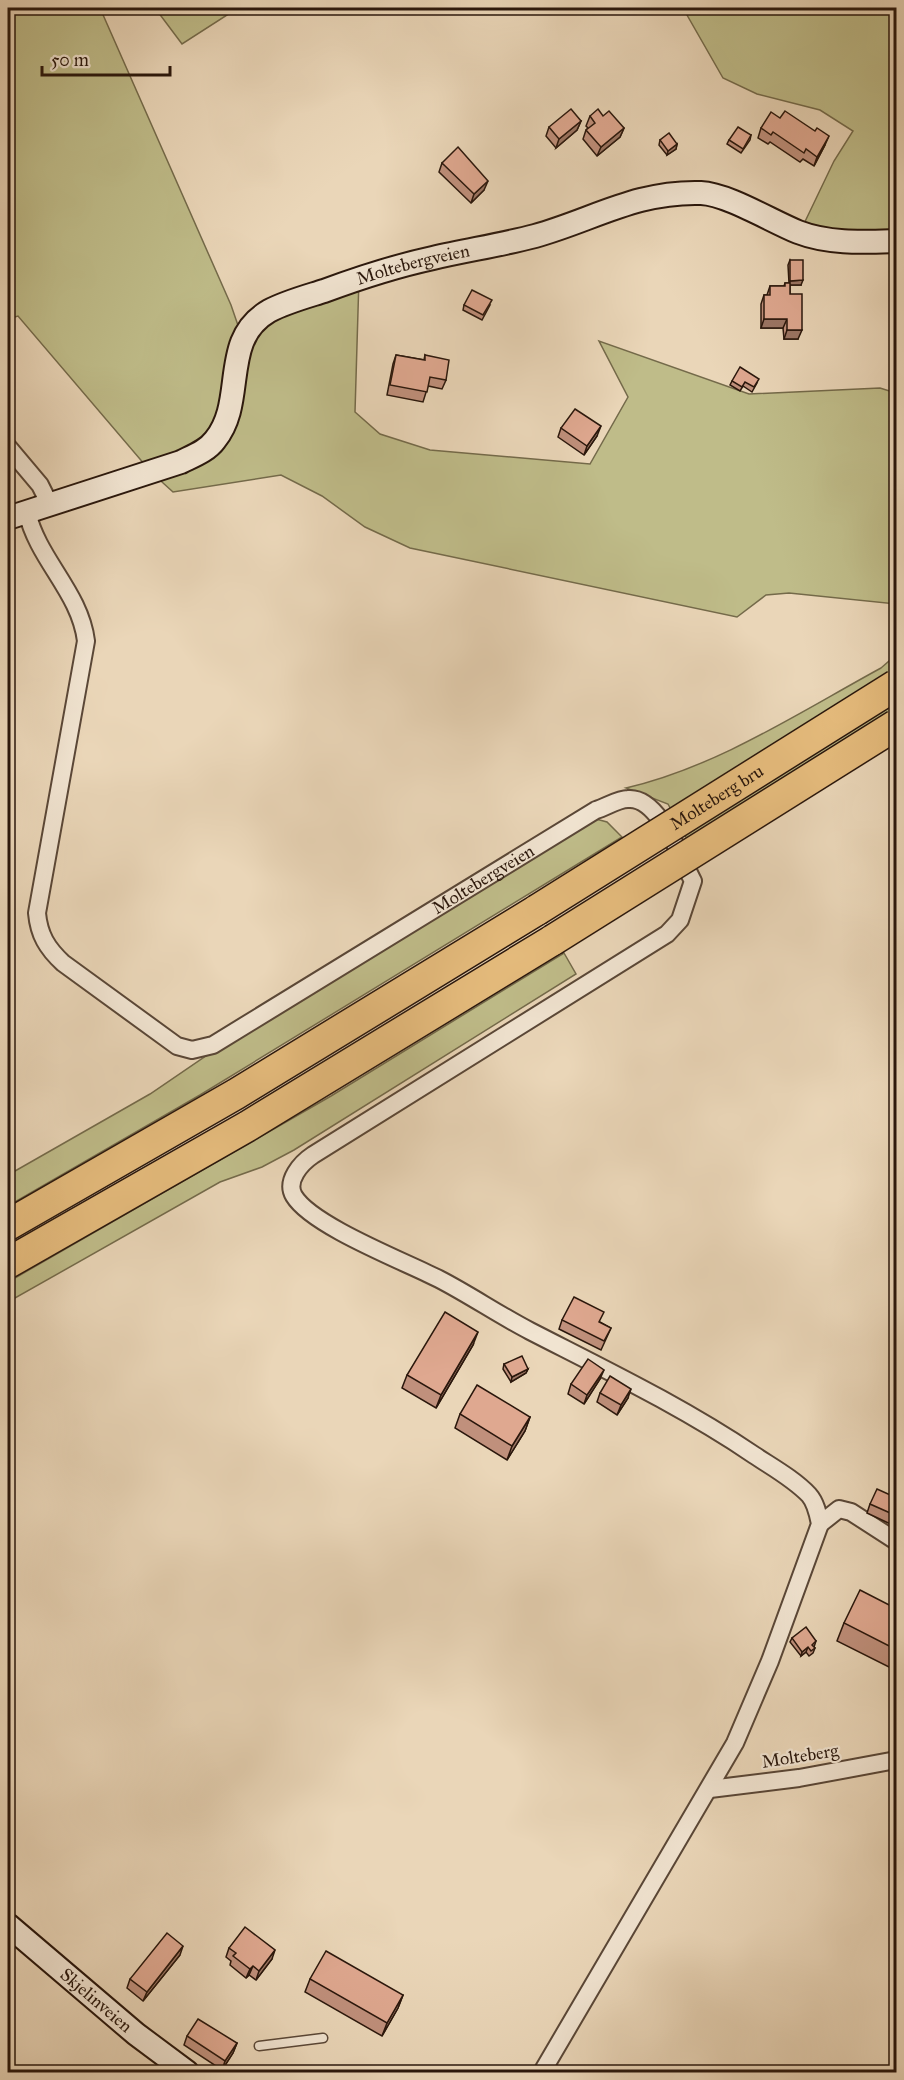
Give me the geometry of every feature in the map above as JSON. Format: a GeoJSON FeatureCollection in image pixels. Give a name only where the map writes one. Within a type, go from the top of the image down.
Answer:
{"type":"FeatureCollection","features":[{"type":"Feature","properties":{"kind":"highway","name":"Molteberg bru"},"geometry":{"type":"LineString","coordinates":[[8,1226],[236,1094],[537,910],[897,685]]}},
{"type":"Feature","properties":{"kind":"highway","name":"Molteberg bru"},"geometry":{"type":"LineString","coordinates":[[8,1263],[248,1126],[553,940],[897,725]]}},
{"type":"Feature","properties":{"kind":"main road","name":"Moltebergveien"},"geometry":{"type":"LineString","coordinates":[[17,515],[198,454],[214,442],[224,427],[232,405],[236,359],[242,338],[250,325],[268,312],[291,301],[359,278],[432,258],[538,235],[624,204],[680,194],[711,194],[800,232],[827,239],[853,242],[897,241]]}},
{"type":"Feature","properties":{"kind":"main road","name":"Skjelinveien"},"geometry":{"type":"LineString","coordinates":[[8,1925],[136,2034],[187,2073]]}},
{"type":"Feature","properties":{"kind":"street"},"geometry":{"type":"LineString","coordinates":[[8,447],[40,485],[50,505]]}},
{"type":"Feature","properties":{"kind":"street","name":"Moltebergveien"},"geometry":{"type":"LineString","coordinates":[[17,515],[77,606],[84,623],[86,641],[37,913],[39,929],[50,951],[57,957],[126,1011],[177,1046],[192,1050],[213,1045],[596,810],[629,798],[645,803],[659,816],[693,881],[680,920],[667,934],[300,1164],[292,1182],[292,1194],[306,1210],[378,1251],[440,1279],[516,1324],[622,1378],[732,1440],[810,1496]]}},
{"type":"Feature","properties":{"kind":"street"},"geometry":{"type":"LineString","coordinates":[[810,1496],[851,1512],[897,1541]]}},
{"type":"Feature","properties":{"kind":"street"},"geometry":{"type":"LineString","coordinates":[[542,2073],[710,1789],[752,1707],[820,1524],[818,1510],[810,1496]]}},
{"type":"Feature","properties":{"kind":"street"},"geometry":{"type":"LineString","coordinates":[[820,1524],[839,1509]]}},
{"type":"Feature","properties":{"kind":"street","name":"Molteberg"},"geometry":{"type":"LineString","coordinates":[[710,1789],[799,1778],[897,1760]]}},
{"type":"Feature","properties":{"kind":"lane"},"geometry":{"type":"LineString","coordinates":[[260,2046],[323,2038]]}},
{"type":"Feature","properties":{"kind":"shaded area"},"geometry":{"type":"Polygon","coordinates":[[[8,8],[100,8],[231,305],[242,337],[250,325],[359,278],[355,412],[380,434],[430,450],[590,464],[628,397],[599,341],[749,394],[880,388],[896,393],[896,604],[789,593],[766,595],[737,617],[410,548],[365,527],[322,496],[281,475],[173,492],[151,472],[18,316],[8,319],[8,8]]]}},
{"type":"Feature","properties":{"kind":"shaded area"},"geometry":{"type":"Polygon","coordinates":[[[155,8],[238,8],[182,44],[155,8]]]}},
{"type":"Feature","properties":{"kind":"shaded area"},"geometry":{"type":"Polygon","coordinates":[[[683,8],[896,8],[896,241],[800,232],[834,161],[853,131],[820,110],[757,94],[723,78],[683,8]]]}},
{"type":"Feature","properties":{"kind":"shaded area"},"geometry":{"type":"Polygon","coordinates":[[[896,655],[896,741],[700,863],[668,804],[626,788],[693,767],[757,737],[881,668],[896,655]]]}},
{"type":"Feature","properties":{"kind":"shaded area"},"geometry":{"type":"Polygon","coordinates":[[[596,819],[607,822],[622,837],[200,1095],[8,1206],[8,1175],[150,1094],[206,1056],[596,819]]]}},
{"type":"Feature","properties":{"kind":"shaded area"},"geometry":{"type":"Polygon","coordinates":[[[564,953],[576,974],[294,1150],[262,1167],[220,1182],[8,1302],[8,1282],[331,1096],[564,953]]]}},
{"type":"Feature","properties":{"kind":"building"},"geometry":{"type":"Polygon","coordinates":[[[571,109],[581,121],[559,139],[549,127],[571,109]]]}},
{"type":"Feature","properties":{"kind":"building"},"geometry":{"type":"Polygon","coordinates":[[[598,109],[603,116],[609,111],[624,128],[601,147],[586,130],[595,123],[590,116],[598,109]]]}},
{"type":"Feature","properties":{"kind":"building"},"geometry":{"type":"Polygon","coordinates":[[[785,111],[815,131],[817,128],[829,136],[817,157],[806,149],[804,153],[773,132],[771,135],[761,128],[771,112],[780,118],[785,111]]]}},
{"type":"Feature","properties":{"kind":"building"},"geometry":{"type":"Polygon","coordinates":[[[738,127],[751,135],[743,149],[729,140],[738,127]]]}},
{"type":"Feature","properties":{"kind":"building"},"geometry":{"type":"Polygon","coordinates":[[[669,133],[677,144],[668,151],[660,140],[669,133]]]}},
{"type":"Feature","properties":{"kind":"building"},"geometry":{"type":"Polygon","coordinates":[[[458,147],[488,181],[474,194],[442,163],[458,147]]]}},
{"type":"Feature","properties":{"kind":"building"},"geometry":{"type":"Polygon","coordinates":[[[790,260],[803,260],[803,280],[790,281],[790,260]]]}},
{"type":"Feature","properties":{"kind":"building"},"geometry":{"type":"Polygon","coordinates":[[[785,283],[790,283],[790,294],[802,294],[802,330],[787,330],[787,319],[764,319],[764,295],[770,295],[770,286],[785,286],[785,283]]]}},
{"type":"Feature","properties":{"kind":"building"},"geometry":{"type":"Polygon","coordinates":[[[472,290],[492,300],[483,315],[464,305],[472,290]]]}},
{"type":"Feature","properties":{"kind":"building"},"geometry":{"type":"Polygon","coordinates":[[[396,355],[425,360],[425,355],[449,360],[446,380],[430,377],[427,392],[390,385],[396,355]]]}},
{"type":"Feature","properties":{"kind":"building"},"geometry":{"type":"Polygon","coordinates":[[[740,367],[759,379],[754,387],[745,382],[742,387],[732,381],[740,367]]]}},
{"type":"Feature","properties":{"kind":"building"},"geometry":{"type":"Polygon","coordinates":[[[575,409],[601,426],[587,446],[561,428],[575,409]]]}},
{"type":"Feature","properties":{"kind":"building"},"geometry":{"type":"Polygon","coordinates":[[[574,1297],[604,1312],[599,1322],[611,1328],[604,1341],[562,1320],[574,1297]]]}},
{"type":"Feature","properties":{"kind":"building"},"geometry":{"type":"Polygon","coordinates":[[[445,1312],[478,1332],[441,1395],[407,1375],[445,1312]]]}},
{"type":"Feature","properties":{"kind":"building"},"geometry":{"type":"Polygon","coordinates":[[[522,1356],[528,1369],[512,1377],[504,1364],[522,1356]]]}},
{"type":"Feature","properties":{"kind":"building"},"geometry":{"type":"Polygon","coordinates":[[[588,1359],[604,1370],[587,1395],[571,1384],[588,1359]]]}},
{"type":"Feature","properties":{"kind":"building"},"geometry":{"type":"Polygon","coordinates":[[[610,1376],[631,1389],[621,1405],[600,1393],[610,1376]]]}},
{"type":"Feature","properties":{"kind":"building"},"geometry":{"type":"Polygon","coordinates":[[[477,1385],[530,1417],[512,1446],[460,1414],[477,1385]]]}},
{"type":"Feature","properties":{"kind":"building"},"geometry":{"type":"Polygon","coordinates":[[[877,1489],[897,1498],[897,1516],[870,1504],[877,1489]]]}},
{"type":"Feature","properties":{"kind":"building"},"geometry":{"type":"Polygon","coordinates":[[[860,1590],[897,1609],[897,1650],[844,1623],[860,1590]]]}},
{"type":"Feature","properties":{"kind":"building"},"geometry":{"type":"Polygon","coordinates":[[[806,1627],[816,1641],[812,1645],[815,1648],[811,1651],[808,1647],[802,1652],[792,1638],[806,1627]]]}},
{"type":"Feature","properties":{"kind":"building"},"geometry":{"type":"Polygon","coordinates":[[[245,1927],[275,1950],[259,1971],[253,1966],[250,1969],[233,1956],[236,1953],[229,1948],[245,1927]]]}},
{"type":"Feature","properties":{"kind":"building"},"geometry":{"type":"Polygon","coordinates":[[[167,1933],[183,1946],[147,1992],[130,1979],[167,1933]]]}},
{"type":"Feature","properties":{"kind":"building"},"geometry":{"type":"Polygon","coordinates":[[[326,1951],[403,1995],[387,2023],[310,1979],[326,1951]]]}},
{"type":"Feature","properties":{"kind":"building"},"geometry":{"type":"Polygon","coordinates":[[[198,2019],[237,2043],[225,2061],[187,2036],[198,2019]]]}}]}
